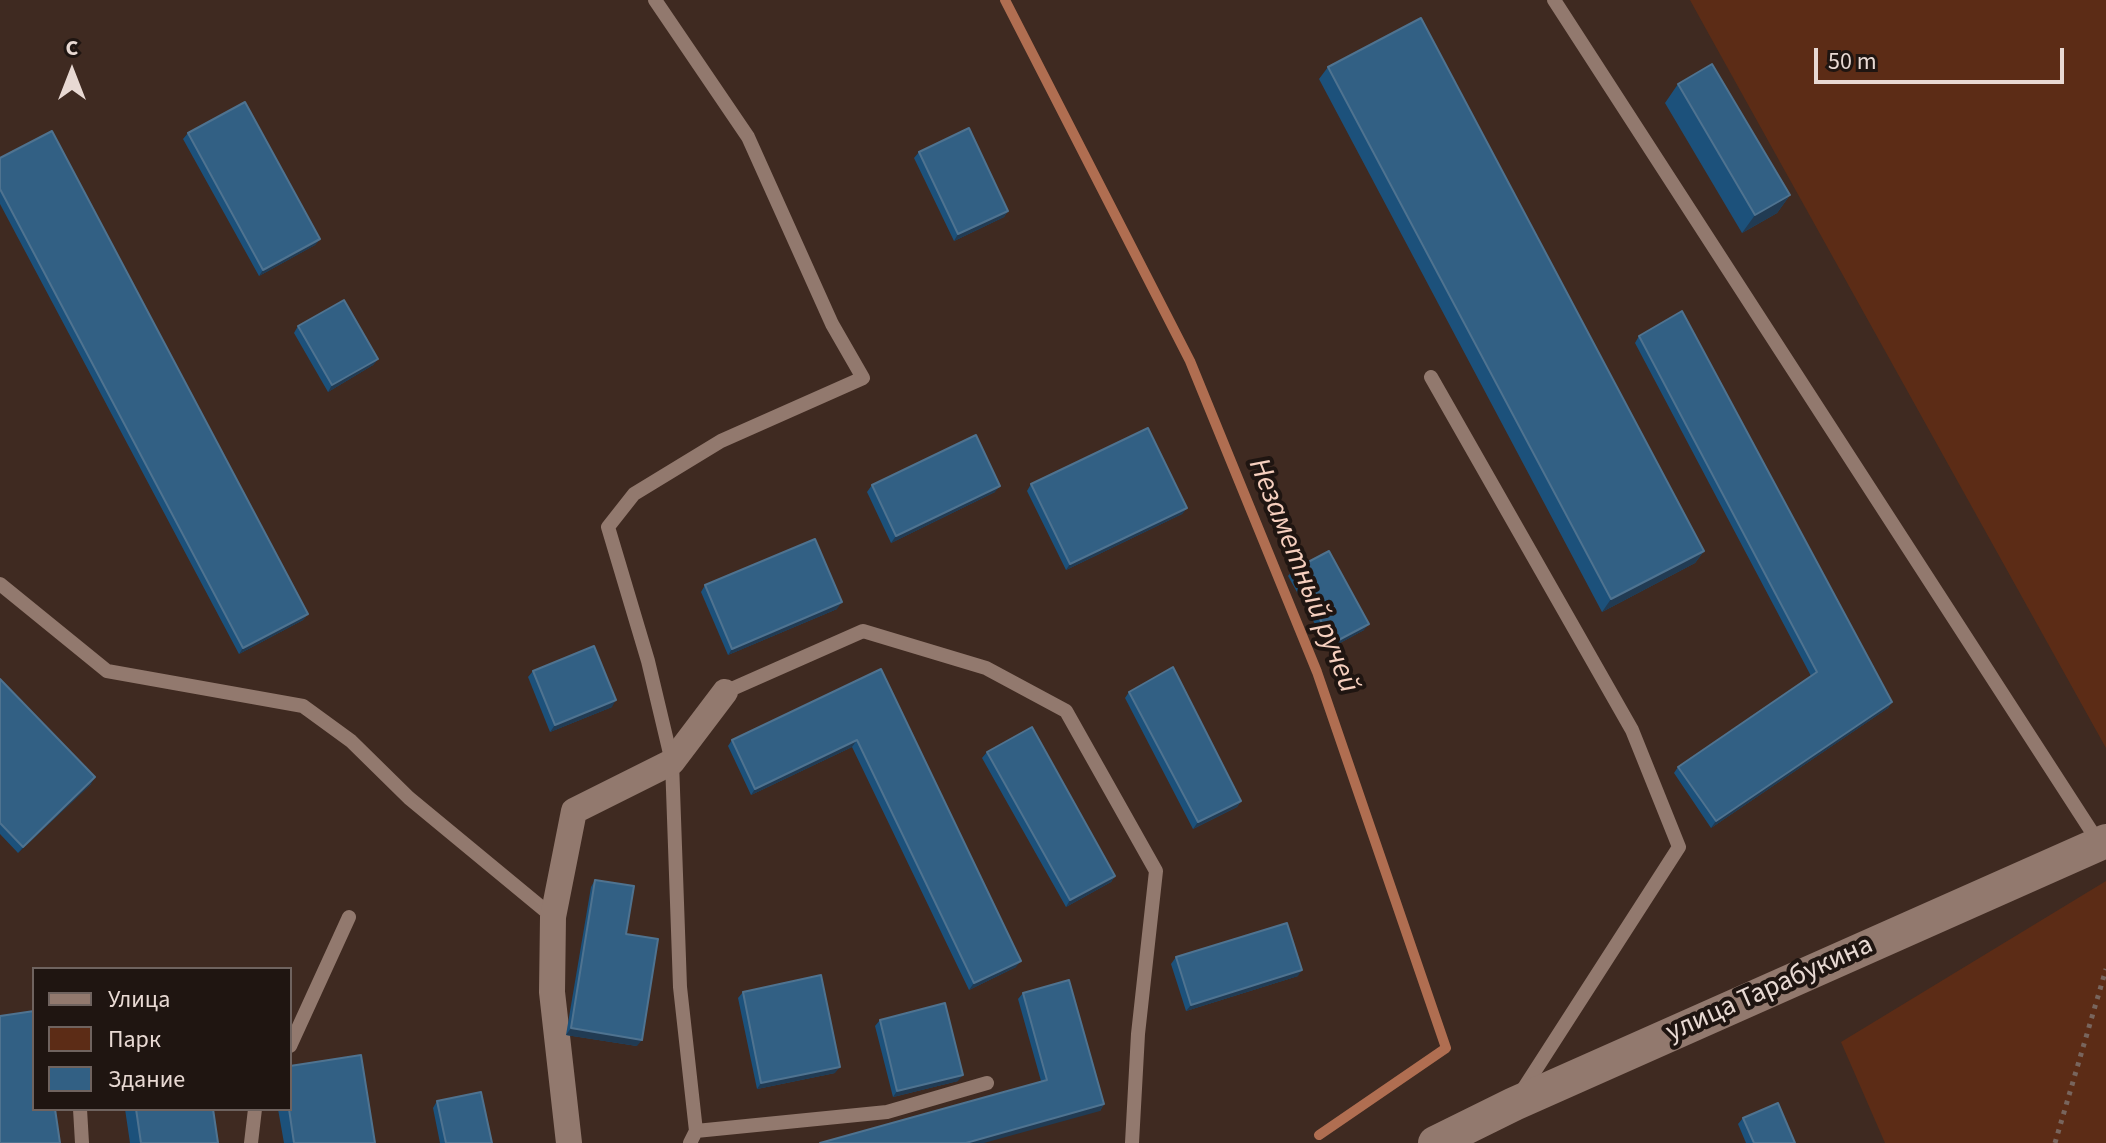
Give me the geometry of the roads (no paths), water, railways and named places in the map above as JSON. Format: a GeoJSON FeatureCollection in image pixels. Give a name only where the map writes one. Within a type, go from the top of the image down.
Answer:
{"type":"FeatureCollection","features":[{"type":"Feature","properties":{"kind":"street"},"geometry":{"type":"LineString","coordinates":[[569,1143],[552,992],[553,917],[574,811],[672,762],[725,692]]}},
{"type":"Feature","properties":{"kind":"street","name":"улица Тарабукина"},"geometry":{"type":"LineString","coordinates":[[1435,1143],[1514,1104],[2103,842]]}},
{"type":"Feature","properties":{"kind":"lane"},"geometry":{"type":"LineString","coordinates":[[655,0],[748,137],[832,324],[863,378],[721,441],[634,494],[608,527],[648,661],[672,762],[680,987],[693,1137],[887,1112],[987,1083]]}},
{"type":"Feature","properties":{"kind":"lane"},"geometry":{"type":"LineString","coordinates":[[1554,0],[2103,842]]}},
{"type":"Feature","properties":{"kind":"lane"},"geometry":{"type":"LineString","coordinates":[[1431,377],[1632,730],[1679,847],[1514,1104]]}},
{"type":"Feature","properties":{"kind":"lane"},"geometry":{"type":"LineString","coordinates":[[0,584],[107,671],[303,706],[351,741],[409,798],[553,917]]}},
{"type":"Feature","properties":{"kind":"lane"},"geometry":{"type":"LineString","coordinates":[[725,692],[863,631],[986,668],[1066,711],[1156,871],[1138,1034],[1132,1143]]}},
{"type":"Feature","properties":{"kind":"lane"},"geometry":{"type":"LineString","coordinates":[[292,1042],[349,917]]}},
{"type":"Feature","properties":{"kind":"lane"},"geometry":{"type":"LineString","coordinates":[[80,1111],[82,1143]]}},
{"type":"Feature","properties":{"kind":"lane"},"geometry":{"type":"LineString","coordinates":[[251,1143],[255,1111]]}},
{"type":"Feature","properties":{"kind":"waterway","name":"Незаметный ручей"},"geometry":{"type":"LineString","coordinates":[[1005,0],[1190,361],[1317,672],[1446,1048],[1319,1135]]}}]}
